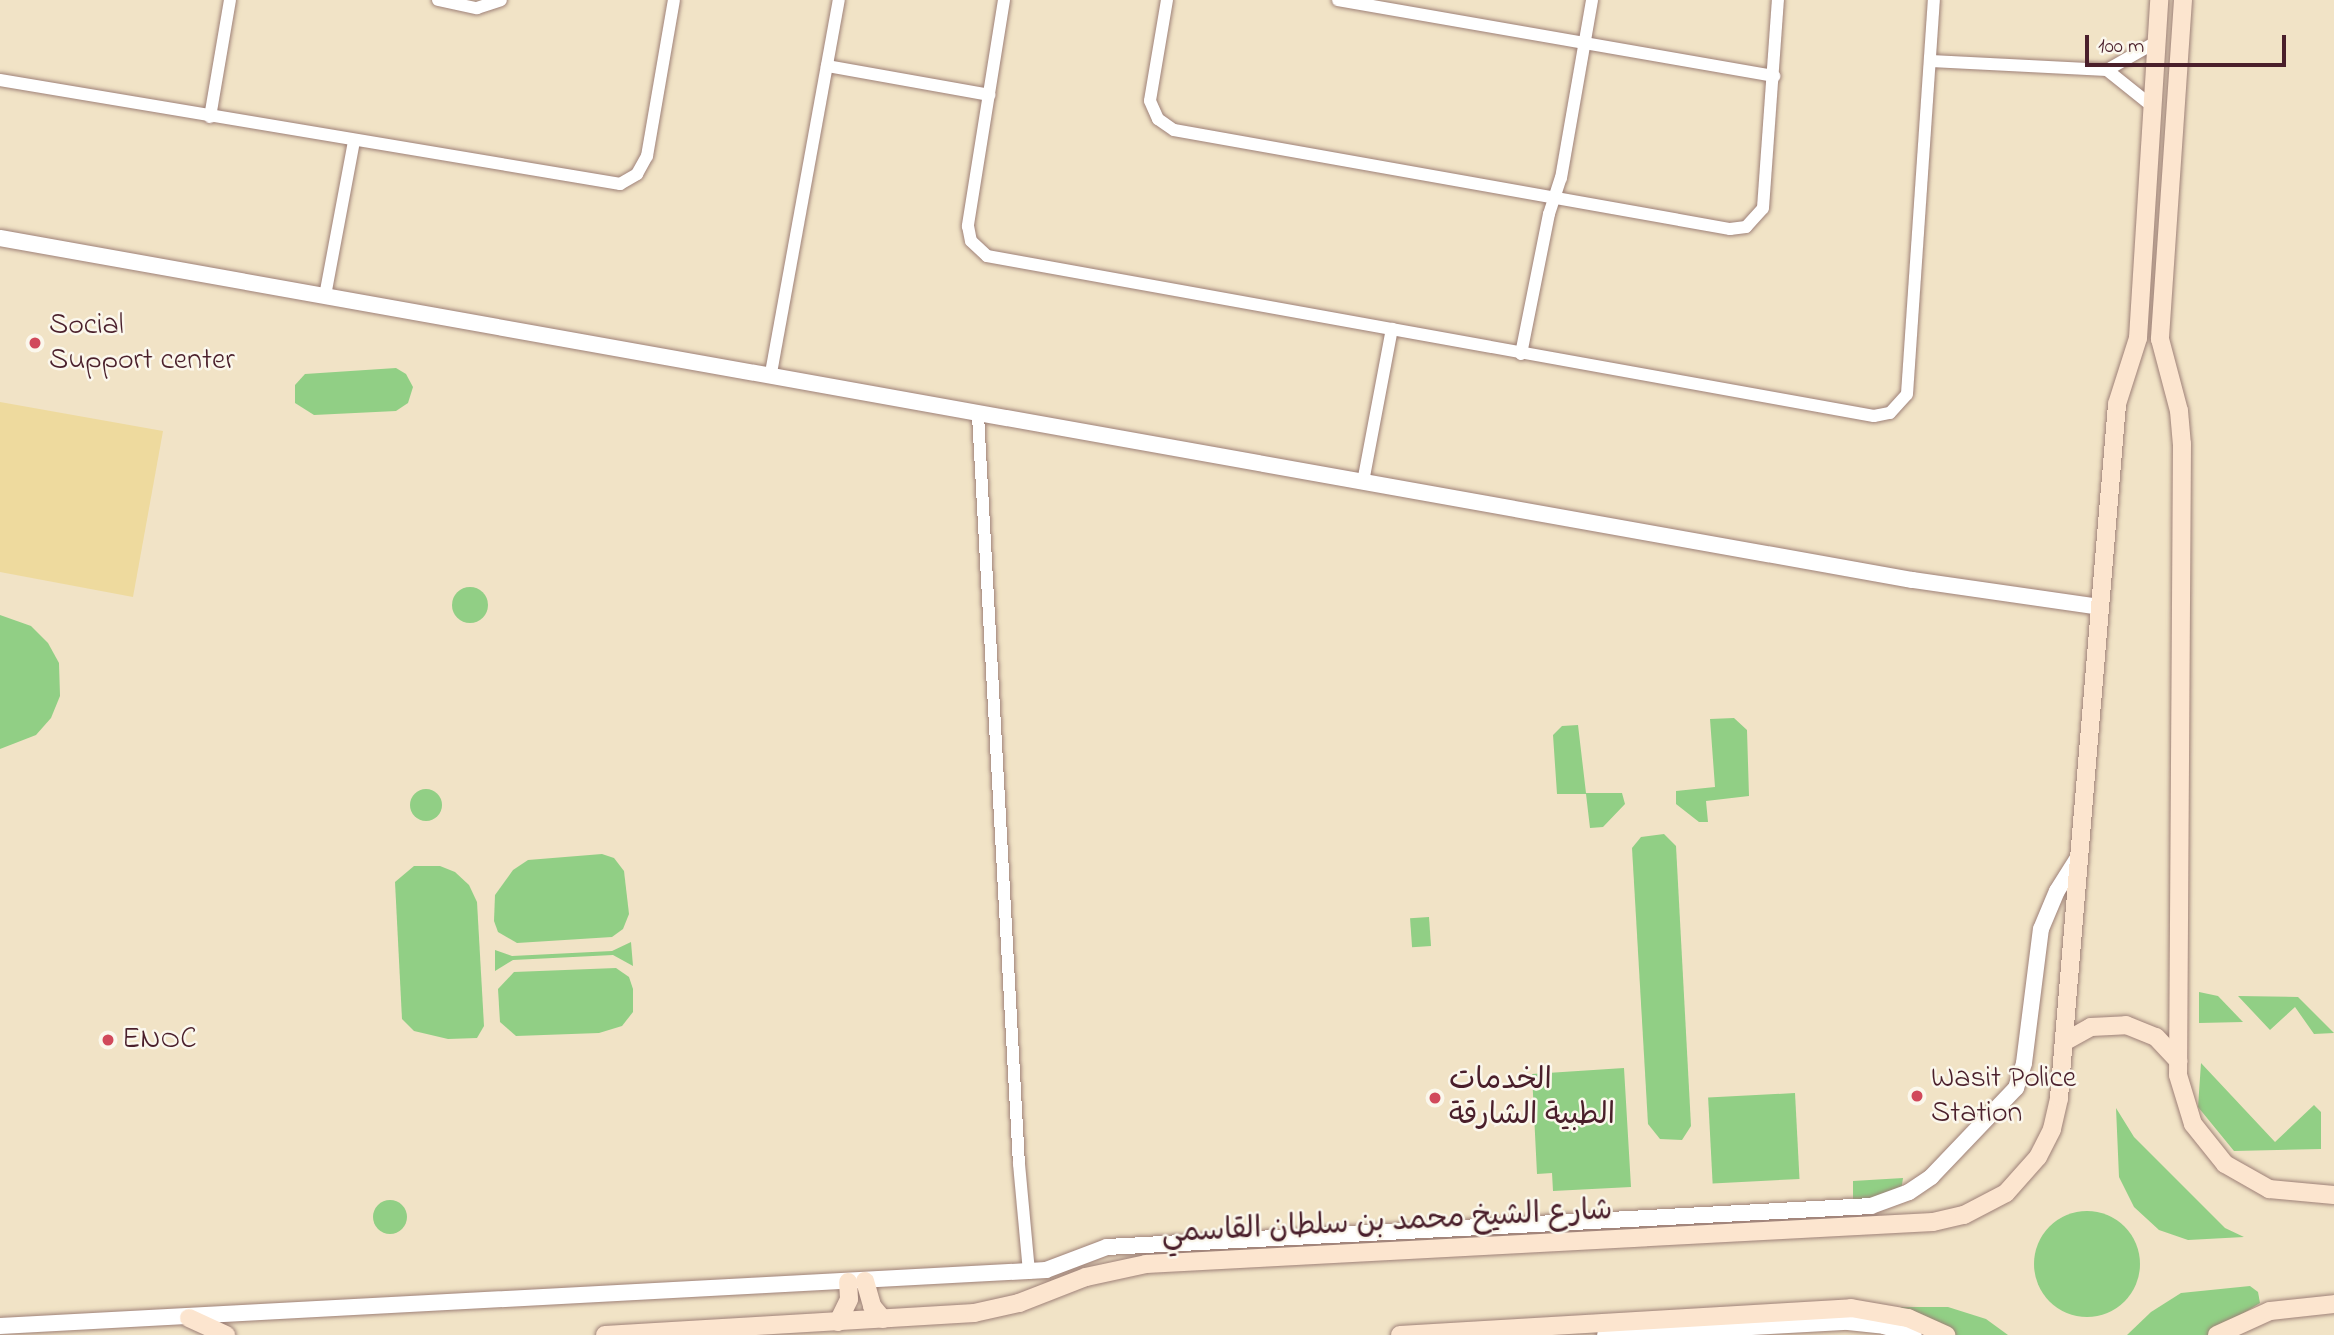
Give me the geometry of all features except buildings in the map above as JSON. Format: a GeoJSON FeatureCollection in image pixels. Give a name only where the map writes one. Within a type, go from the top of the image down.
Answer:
{"type":"FeatureCollection","features":[{"type":"Feature","properties":{"kind":"main road","name":"شارع الشيخ محمد بن سلطان القاسمي"},"geometry":{"type":"LineString","coordinates":[[605,1335],[989,1311],[1086,1277],[1146,1264],[1949,1220],[2006,1193],[2038,1157],[2056,1114],[2117,404],[2136,345],[2159,0]]}},
{"type":"Feature","properties":{"kind":"main road"},"geometry":{"type":"LineString","coordinates":[[2183,0],[2161,348],[2176,395],[2182,444],[2178,1061],[2181,1092],[2193,1124],[2225,1164],[2269,1189],[2334,1195]]}},
{"type":"Feature","properties":{"kind":"main road"},"geometry":{"type":"LineString","coordinates":[[2136,345],[2161,348]]}},
{"type":"Feature","properties":{"kind":"main road"},"geometry":{"type":"LineString","coordinates":[[2064,1042],[2091,1027],[2126,1025],[2156,1037],[2178,1061]]}},
{"type":"Feature","properties":{"kind":"main road"},"geometry":{"type":"LineString","coordinates":[[857,1281],[883,1319]]}},
{"type":"Feature","properties":{"kind":"main road"},"geometry":{"type":"LineString","coordinates":[[838,1322],[857,1281]]}},
{"type":"Feature","properties":{"kind":"main road"},"geometry":{"type":"LineString","coordinates":[[2217,1335],[2270,1311],[2334,1304]]}},
{"type":"Feature","properties":{"kind":"main road"},"geometry":{"type":"LineString","coordinates":[[1400,1335],[1851,1308],[1908,1318],[1946,1335]]}},
{"type":"Feature","properties":{"kind":"main road"},"geometry":{"type":"LineString","coordinates":[[189,1318],[226,1335]]}},
{"type":"Feature","properties":{"kind":"street"},"geometry":{"type":"LineString","coordinates":[[210,117],[230,0]]}},
{"type":"Feature","properties":{"kind":"street"},"geometry":{"type":"LineString","coordinates":[[438,0],[477,8],[500,0]]}},
{"type":"Feature","properties":{"kind":"street"},"geometry":{"type":"LineString","coordinates":[[0,80],[610,185],[629,180],[647,156],[674,0]]}},
{"type":"Feature","properties":{"kind":"street"},"geometry":{"type":"LineString","coordinates":[[771,373],[839,0]]}},
{"type":"Feature","properties":{"kind":"street"},"geometry":{"type":"LineString","coordinates":[[1004,0],[968,226],[971,241],[980,253],[1521,354],[1874,416],[1898,408],[1907,394],[1934,0]]}},
{"type":"Feature","properties":{"kind":"street"},"geometry":{"type":"LineString","coordinates":[[1167,0],[1150,92],[1153,110],[1165,125],[1730,229],[1746,226],[1763,208],[1778,0]]}},
{"type":"Feature","properties":{"kind":"street"},"geometry":{"type":"LineString","coordinates":[[1338,0],[1774,76]]}},
{"type":"Feature","properties":{"kind":"street"},"geometry":{"type":"LineString","coordinates":[[1521,354],[1592,0]]}},
{"type":"Feature","properties":{"kind":"street"},"geometry":{"type":"LineString","coordinates":[[1931,61],[2108,70],[2156,42]]}},
{"type":"Feature","properties":{"kind":"street"},"geometry":{"type":"LineString","coordinates":[[827,66],[989,96]]}},
{"type":"Feature","properties":{"kind":"street"},"geometry":{"type":"LineString","coordinates":[[2108,70],[2152,106]]}},
{"type":"Feature","properties":{"kind":"street"},"geometry":{"type":"LineString","coordinates":[[325,296],[354,141]]}},
{"type":"Feature","properties":{"kind":"street"},"geometry":{"type":"LineString","coordinates":[[0,238],[771,373],[978,415],[1913,580],[2100,607]]}},
{"type":"Feature","properties":{"kind":"street"},"geometry":{"type":"LineString","coordinates":[[1363,482],[1392,329]]}},
{"type":"Feature","properties":{"kind":"street"},"geometry":{"type":"LineString","coordinates":[[978,415],[1019,1164],[1029,1271]]}},
{"type":"Feature","properties":{"kind":"street"},"geometry":{"type":"LineString","coordinates":[[0,1326],[189,1318],[1046,1270],[1107,1247],[1858,1208],[1897,1198],[1931,1177],[2016,1088],[2024,1063],[2041,929],[2057,891],[2079,856]]}},
{"type":"Feature","properties":{"kind":"street"},"geometry":{"type":"LineString","coordinates":[[1605,1335],[1848,1322],[1884,1326],[1914,1335]]}},
{"type":"Feature","properties":{"kind":"green space"},"geometry":{"type":"Polygon","coordinates":[[[396,368],[406,374],[413,387],[408,403],[396,411],[314,415],[295,403],[295,385],[305,374],[396,368]]]}},
{"type":"Feature","properties":{"kind":"green space"},"geometry":{"type":"Polygon","coordinates":[[[470,587],[483,592],[488,605],[483,618],[470,623],[457,618],[452,605],[457,592],[470,587]]]}},
{"type":"Feature","properties":{"kind":"green space"},"geometry":{"type":"Polygon","coordinates":[[[0,615],[31,626],[48,643],[59,663],[60,696],[51,718],[36,735],[0,749],[0,615]]]}},
{"type":"Feature","properties":{"kind":"green space"},"geometry":{"type":"Polygon","coordinates":[[[1734,718],[1747,730],[1749,796],[1706,801],[1708,822],[1699,822],[1676,804],[1676,791],[1715,787],[1710,719],[1734,718]]]}},
{"type":"Feature","properties":{"kind":"green space"},"geometry":{"type":"Polygon","coordinates":[[[1578,725],[1586,793],[1622,793],[1625,804],[1603,827],[1590,828],[1586,794],[1557,794],[1553,735],[1562,726],[1578,725]]]}},
{"type":"Feature","properties":{"kind":"green space"},"geometry":{"type":"Polygon","coordinates":[[[426,789],[437,794],[442,805],[437,816],[426,821],[415,816],[410,805],[415,794],[426,789]]]}},
{"type":"Feature","properties":{"kind":"green space"},"geometry":{"type":"Polygon","coordinates":[[[1664,834],[1676,846],[1691,1126],[1682,1140],[1660,1139],[1648,1124],[1632,848],[1641,837],[1664,834]]]}},
{"type":"Feature","properties":{"kind":"green space"},"geometry":{"type":"Polygon","coordinates":[[[602,854],[614,858],[624,871],[629,914],[623,929],[612,937],[517,943],[498,932],[494,921],[495,895],[513,870],[528,860],[602,854]]]}},
{"type":"Feature","properties":{"kind":"green space"},"geometry":{"type":"Polygon","coordinates":[[[414,866],[440,866],[455,872],[469,885],[477,902],[484,1026],[477,1038],[448,1039],[414,1031],[402,1019],[395,882],[414,866]]]}},
{"type":"Feature","properties":{"kind":"green space"},"geometry":{"type":"Polygon","coordinates":[[[1429,917],[1431,946],[1412,947],[1410,918],[1429,917]]]}},
{"type":"Feature","properties":{"kind":"green space"},"geometry":{"type":"Polygon","coordinates":[[[631,942],[633,966],[613,955],[513,960],[495,971],[495,950],[512,956],[612,951],[631,942]]]}},
{"type":"Feature","properties":{"kind":"green space"},"geometry":{"type":"Polygon","coordinates":[[[616,968],[629,977],[633,989],[633,1012],[622,1026],[599,1033],[516,1036],[500,1022],[498,989],[514,972],[616,968]]]}},
{"type":"Feature","properties":{"kind":"green space"},"geometry":{"type":"Polygon","coordinates":[[[2199,992],[2218,996],[2243,1022],[2199,1023],[2199,992]]]}},
{"type":"Feature","properties":{"kind":"green space"},"geometry":{"type":"Polygon","coordinates":[[[2238,996],[2298,997],[2334,1033],[2314,1034],[2295,1007],[2270,1030],[2238,996]]]}},
{"type":"Feature","properties":{"kind":"green space"},"geometry":{"type":"Polygon","coordinates":[[[2201,1063],[2275,1142],[2314,1105],[2321,1112],[2321,1149],[2234,1151],[2198,1107],[2201,1063]]]}},
{"type":"Feature","properties":{"kind":"green space"},"geometry":{"type":"Polygon","coordinates":[[[1624,1068],[1631,1187],[1553,1191],[1552,1173],[1537,1174],[1532,1074],[1624,1068]]]}},
{"type":"Feature","properties":{"kind":"green space"},"geometry":{"type":"Polygon","coordinates":[[[1795,1093],[1800,1179],[1713,1183],[1708,1098],[1795,1093]]]}},
{"type":"Feature","properties":{"kind":"green space"},"geometry":{"type":"Polygon","coordinates":[[[2116,1108],[2134,1137],[2225,1228],[2244,1237],[2188,1240],[2159,1230],[2134,1207],[2119,1177],[2116,1108]]]}},
{"type":"Feature","properties":{"kind":"green space"},"geometry":{"type":"Polygon","coordinates":[[[1903,1178],[1901,1191],[1853,1207],[1853,1181],[1903,1178]]]}},
{"type":"Feature","properties":{"kind":"green space"},"geometry":{"type":"Polygon","coordinates":[[[390,1200],[402,1205],[407,1217],[402,1229],[390,1234],[378,1229],[373,1217],[378,1205],[390,1200]]]}},
{"type":"Feature","properties":{"kind":"green space"},"geometry":{"type":"Polygon","coordinates":[[[2087,1211],[2107,1215],[2124,1227],[2136,1244],[2140,1264],[2136,1284],[2124,1301],[2107,1313],[2087,1317],[2067,1313],[2050,1301],[2038,1284],[2034,1264],[2038,1244],[2050,1227],[2067,1215],[2087,1211]]]}},
{"type":"Feature","properties":{"kind":"green space"},"geometry":{"type":"Polygon","coordinates":[[[2250,1286],[2258,1292],[2260,1303],[2208,1335],[2127,1335],[2151,1312],[2181,1293],[2250,1286]]]}},
{"type":"Feature","properties":{"kind":"green space"},"geometry":{"type":"Polygon","coordinates":[[[1900,1307],[1948,1307],[1986,1319],[2008,1335],[1954,1335],[1900,1313],[1900,1307]]]}},
{"type":"Feature","properties":{"kind":"sand"},"geometry":{"type":"Polygon","coordinates":[[[0,402],[163,431],[133,597],[0,572],[0,402]]]}},
{"type":"Feature","properties":{"kind":"place","name":"Social Support center"},"geometry":{"type":"Point","coordinates":[35,343]}},
{"type":"Feature","properties":{"kind":"place","name":"ENOC"},"geometry":{"type":"Point","coordinates":[108,1040]}},
{"type":"Feature","properties":{"kind":"place","name":"Wasit Police Station"},"geometry":{"type":"Point","coordinates":[1917,1096]}},
{"type":"Feature","properties":{"kind":"place","name":"الخدمات الطبية الشارقة"},"geometry":{"type":"Point","coordinates":[1435,1098]}}]}
